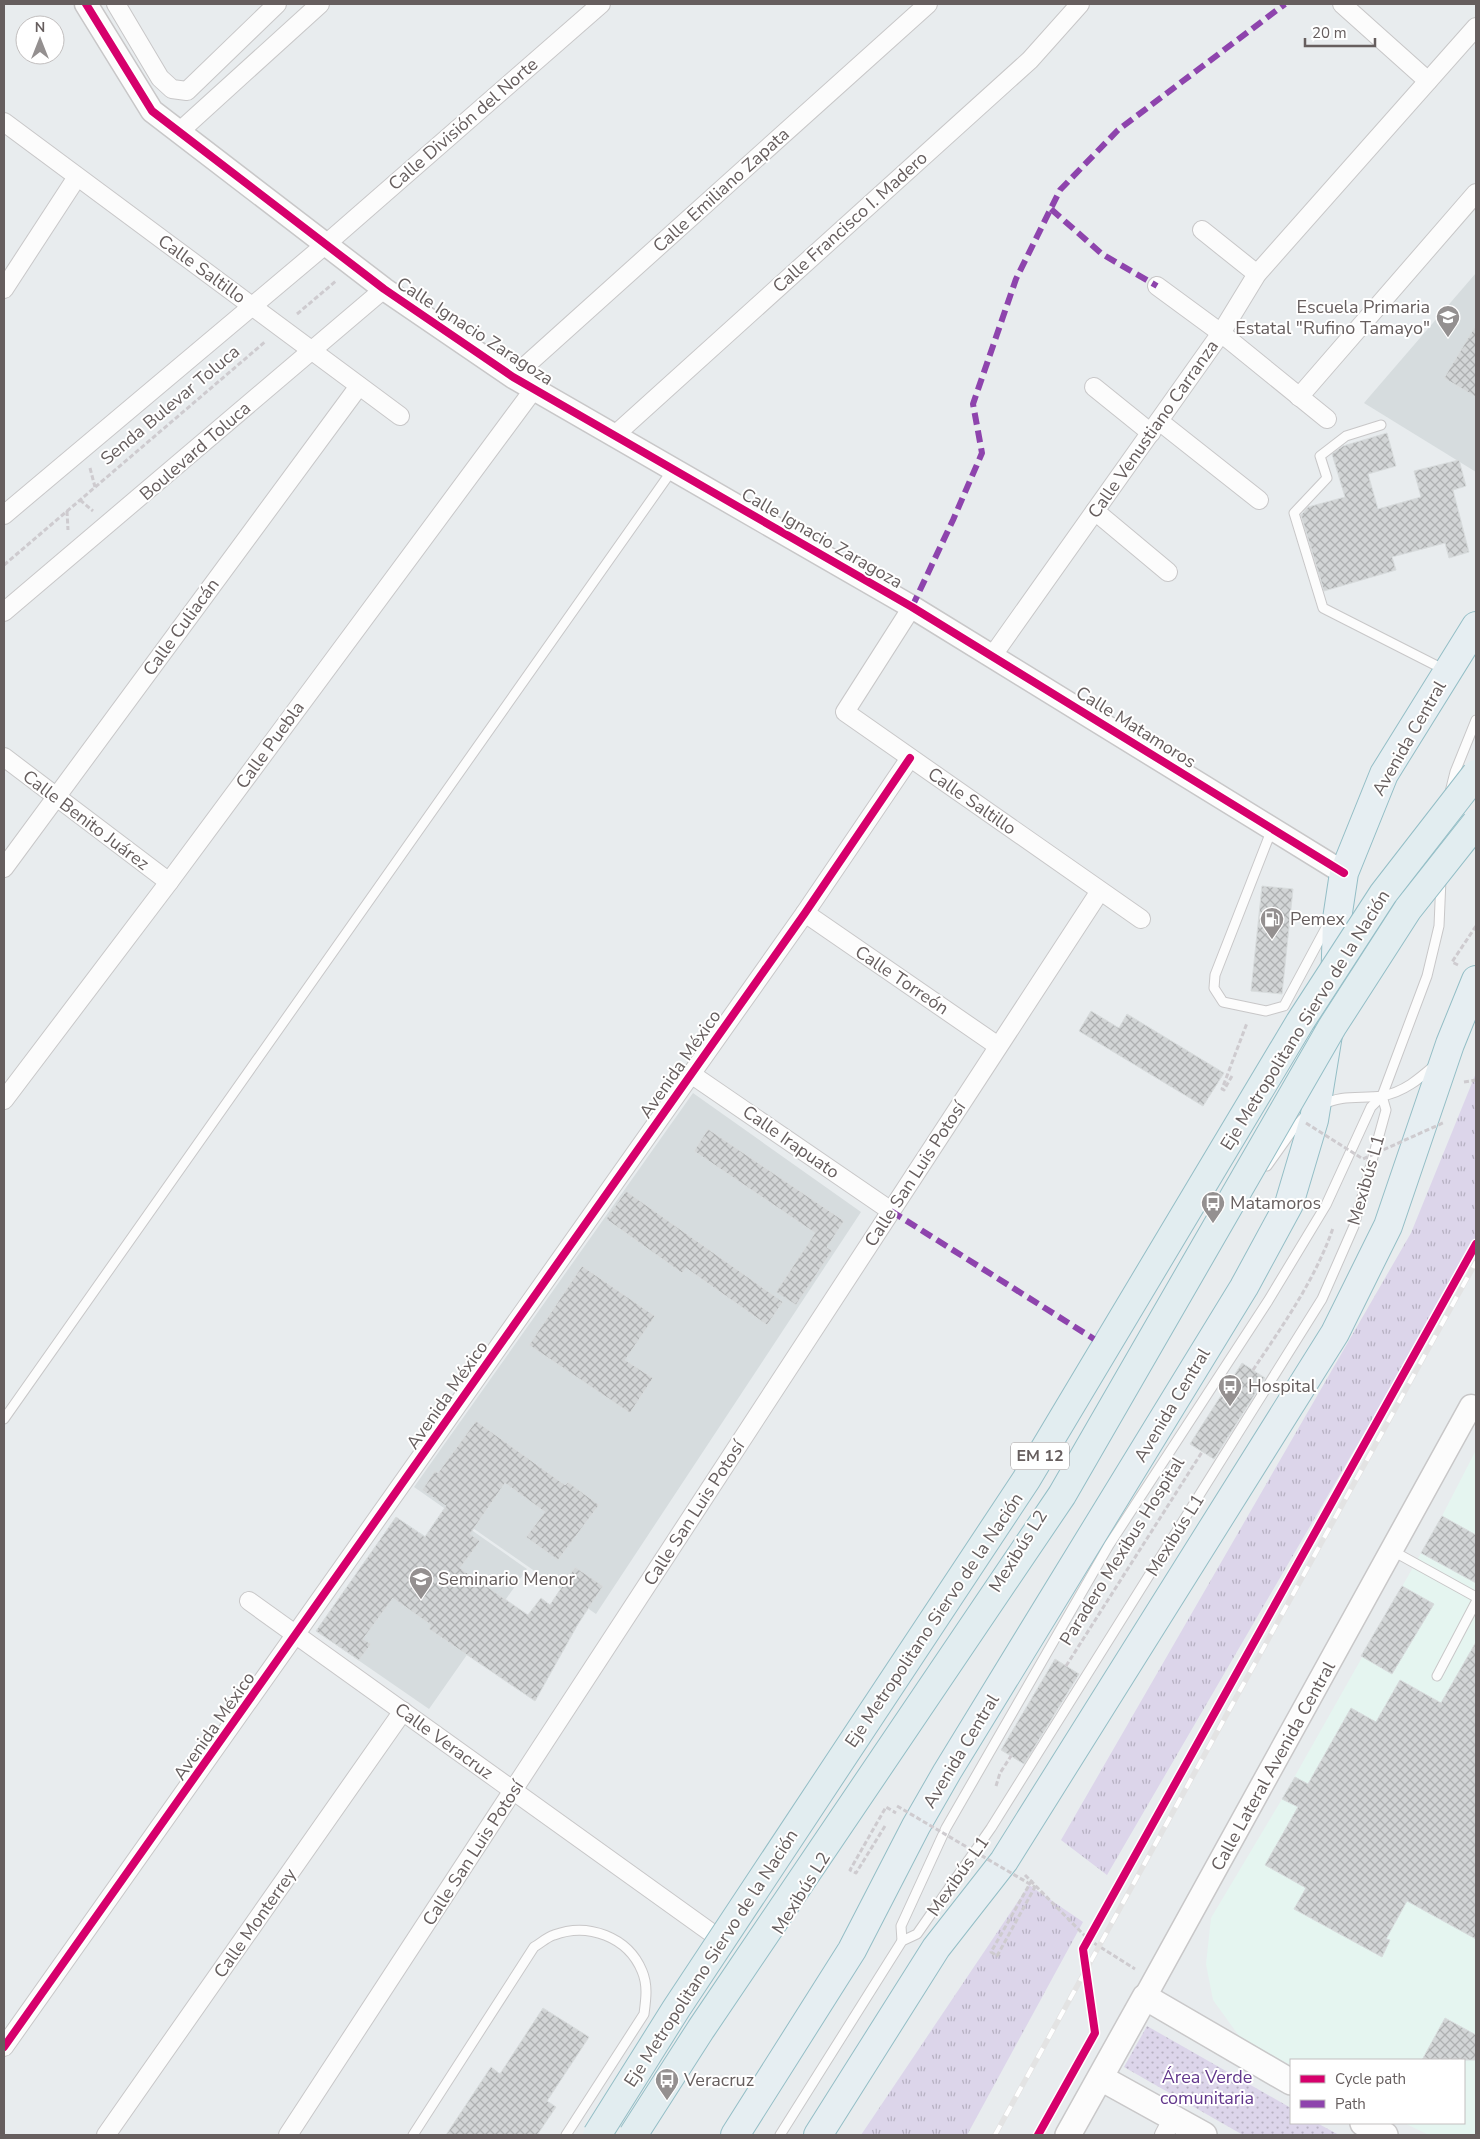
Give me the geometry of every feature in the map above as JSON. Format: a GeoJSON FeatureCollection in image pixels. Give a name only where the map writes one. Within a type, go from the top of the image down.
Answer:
{"type":"FeatureCollection","features":[{"type":"Feature","properties":{"kind":"highway","name":"Avenida Central"},"geometry":{"type":"LineString","coordinates":[[735,2135],[852,1950],[916,1826],[947,1772],[1244,1287],[1289,1204],[1316,1108],[1335,992],[1339,902],[1344,873],[1384,774],[1476,626]]}},
{"type":"Feature","properties":{"kind":"highway","name":"Eje Metropolitano Siervo de la Nación"},"geometry":{"type":"LineString","coordinates":[[597,2135],[676,2009],[1026,1480],[1300,1022],[1377,902],[1476,774]]}},
{"type":"Feature","properties":{"kind":"highway","name":"Eje Metropolitano Siervo de la Nación"},"geometry":{"type":"LineString","coordinates":[[633,2135],[712,2012],[1062,1495],[1332,1027],[1408,909],[1476,823]]}},
{"type":"Feature","properties":{"kind":"highway"},"geometry":{"type":"LineString","coordinates":[[818,2135],[936,1948],[1004,1861],[1335,1333],[1388,1226],[1450,1044],[1476,980]]}},
{"type":"Feature","properties":{"kind":"main road","name":"Calle Lateral Avenida Central"},"geometry":{"type":"LineString","coordinates":[[1068,2135],[1150,1989]]}},
{"type":"Feature","properties":{"kind":"main road"},"geometry":{"type":"LineString","coordinates":[[1150,1989],[1290,2081]]}},
{"type":"Feature","properties":{"kind":"main road"},"geometry":{"type":"LineString","coordinates":[[1101,2078],[1185,2131]]}},
{"type":"Feature","properties":{"kind":"main road"},"geometry":{"type":"LineString","coordinates":[[1365,2124],[1385,2135]]}},
{"type":"Feature","properties":{"kind":"street","name":"Calle Ignacio Zaragoza"},"geometry":{"type":"LineString","coordinates":[[86,4],[152,111],[384,289],[513,377],[912,607]]}},
{"type":"Feature","properties":{"kind":"street"},"geometry":{"type":"LineString","coordinates":[[116,4],[160,78],[172,89],[187,91],[277,4]]}},
{"type":"Feature","properties":{"kind":"street"},"geometry":{"type":"LineString","coordinates":[[179,132],[320,4]]}},
{"type":"Feature","properties":{"kind":"street","name":"Calle División del Norte"},"geometry":{"type":"LineString","coordinates":[[325,245],[601,4]]}},
{"type":"Feature","properties":{"kind":"street","name":"Calle Emiliano Zapata"},"geometry":{"type":"LineString","coordinates":[[513,377],[928,4]]}},
{"type":"Feature","properties":{"kind":"street","name":"Calle Francisco I. Madero"},"geometry":{"type":"LineString","coordinates":[[615,435],[1030,60],[1080,4]]}},
{"type":"Feature","properties":{"kind":"street"},"geometry":{"type":"LineString","coordinates":[[1342,4],[1428,81]]}},
{"type":"Feature","properties":{"kind":"street","name":"Calle Venustiano Carranza"},"geometry":{"type":"LineString","coordinates":[[993,656],[1221,333],[1257,274],[1476,26]]}},
{"type":"Feature","properties":{"kind":"street","name":"Calle Saltillo"},"geometry":{"type":"LineString","coordinates":[[4,122],[252,306],[280,329],[400,416]]}},
{"type":"Feature","properties":{"kind":"street"},"geometry":{"type":"LineString","coordinates":[[4,289],[77,177]]}},
{"type":"Feature","properties":{"kind":"street"},"geometry":{"type":"LineString","coordinates":[[1299,397],[1476,193]]}},
{"type":"Feature","properties":{"kind":"street"},"geometry":{"type":"LineString","coordinates":[[1202,230],[1257,274]]}},
{"type":"Feature","properties":{"kind":"street"},"geometry":{"type":"LineString","coordinates":[[4,515],[325,245]]}},
{"type":"Feature","properties":{"kind":"street"},"geometry":{"type":"LineString","coordinates":[[1157,286],[1221,333],[1328,420]]}},
{"type":"Feature","properties":{"kind":"street","name":"Boulevard Toluca"},"geometry":{"type":"LineString","coordinates":[[4,612],[384,289]]}},
{"type":"Feature","properties":{"kind":"street","name":"Calle Culiacán"},"geometry":{"type":"LineString","coordinates":[[4,868],[358,386]]}},
{"type":"Feature","properties":{"kind":"street"},"geometry":{"type":"LineString","coordinates":[[1094,387],[1259,500]]}},
{"type":"Feature","properties":{"kind":"street","name":"Calle Puebla"},"geometry":{"type":"LineString","coordinates":[[4,1100],[169,882],[534,389]]}},
{"type":"Feature","properties":{"kind":"street"},"geometry":{"type":"LineString","coordinates":[[1095,512],[1168,572]]}},
{"type":"Feature","properties":{"kind":"street","name":"Calle Saltillo"},"geometry":{"type":"LineString","coordinates":[[912,607],[845,712],[1141,919]]}},
{"type":"Feature","properties":{"kind":"street","name":"Calle Matamoros"},"geometry":{"type":"LineString","coordinates":[[912,607],[1344,873]]}},
{"type":"Feature","properties":{"kind":"street","name":"Calle Benito Juárez"},"geometry":{"type":"LineString","coordinates":[[4,757],[169,882]]}},
{"type":"Feature","properties":{"kind":"street","name":"Avenida México"},"geometry":{"type":"LineString","coordinates":[[4,2047],[297,1635],[805,913],[910,758]]}},
{"type":"Feature","properties":{"kind":"street","name":"Calle San Luis Potosí"},"geometry":{"type":"LineString","coordinates":[[288,2135],[1100,891]]}},
{"type":"Feature","properties":{"kind":"street","name":"Calle Torreón"},"geometry":{"type":"LineString","coordinates":[[805,913],[998,1046]]}},
{"type":"Feature","properties":{"kind":"street","name":"Calle Irapuato"},"geometry":{"type":"LineString","coordinates":[[691,1074],[891,1211]]}},
{"type":"Feature","properties":{"kind":"street","name":"Calle Lateral Avenida Central"},"geometry":{"type":"LineString","coordinates":[[1150,1989],[1391,1550],[1474,1404]]}},
{"type":"Feature","properties":{"kind":"street","name":"Calle Veracruz"},"geometry":{"type":"LineString","coordinates":[[249,1600],[713,1934]]}},
{"type":"Feature","properties":{"kind":"street","name":"Calle Monterrey"},"geometry":{"type":"LineString","coordinates":[[106,2135],[403,1711]]}},
{"type":"Feature","properties":{"kind":"lane"},"geometry":{"type":"LineString","coordinates":[[1381,425],[1346,436],[1320,456],[1327,478],[1294,513],[1323,608],[1448,671]]}},
{"type":"Feature","properties":{"kind":"lane"},"geometry":{"type":"LineString","coordinates":[[4,1419],[673,468]]}},
{"type":"Feature","properties":{"kind":"lane"},"geometry":{"type":"LineString","coordinates":[[1444,831],[1455,772],[1476,720]]}},
{"type":"Feature","properties":{"kind":"lane"},"geometry":{"type":"LineString","coordinates":[[1272,829],[1216,975],[1214,988],[1223,1002],[1266,1011],[1284,1006],[1339,902]]}},
{"type":"Feature","properties":{"kind":"lane","name":"Mexibús L1"},"geometry":{"type":"LineString","coordinates":[[902,1941],[901,1926],[946,1828],[1109,1545],[1268,1301],[1326,1205],[1370,1107],[1382,1096],[1427,976],[1440,926],[1443,850]]}},
{"type":"Feature","properties":{"kind":"lane"},"geometry":{"type":"LineString","coordinates":[[1260,1176],[1294,1128],[1316,1108],[1330,1101],[1352,1096],[1382,1096],[1408,1087],[1434,1065],[1450,1044]]}},
{"type":"Feature","properties":{"kind":"lane","name":"Mexibús L1"},"geometry":{"type":"LineString","coordinates":[[780,2135],[902,1941],[917,1934],[991,1828],[1322,1299],[1354,1226],[1386,1110],[1382,1096]]}},
{"type":"Feature","properties":{"kind":"lane","name":"Mexibús L2"},"geometry":{"type":"LineString","coordinates":[[748,1978],[1214,1239],[1248,1191]]}},
{"type":"Feature","properties":{"kind":"lane"},"geometry":{"type":"LineString","coordinates":[[1391,1550],[1476,1597]]}},
{"type":"Feature","properties":{"kind":"lane"},"geometry":{"type":"LineString","coordinates":[[1437,1676],[1476,1602]]}},
{"type":"Feature","properties":{"kind":"lane"},"geometry":{"type":"LineString","coordinates":[[413,2135],[534,1947],[553,1935],[574,1930],[595,1931],[615,1939],[631,1953],[642,1972],[647,1992],[644,2014],[566,2135]]}},
{"type":"Feature","properties":{"kind":"path"},"geometry":{"type":"LineString","coordinates":[[1452,962],[1476,926]]}},
{"type":"Feature","properties":{"kind":"path"},"geometry":{"type":"LineString","coordinates":[[1232,1076],[1224,1090],[1222,1089],[1253,1008]]}},
{"type":"Feature","properties":{"kind":"path"},"geometry":{"type":"LineString","coordinates":[[1363,1159],[1445,1122]]}},
{"type":"Feature","properties":{"kind":"path"},"geometry":{"type":"LineString","coordinates":[[1253,1370],[1312,1276],[1334,1224]]}},
{"type":"Feature","properties":{"kind":"path"},"geometry":{"type":"LineString","coordinates":[[994,1778],[1002,1783],[995,1791],[1000,1773],[1011,1756]]}},
{"type":"Feature","properties":{"kind":"path"},"geometry":{"type":"LineString","coordinates":[[892,1815],[897,1806],[962,1845],[1035,1887],[997,1956],[991,1952],[1032,1880]]}},
{"type":"Feature","properties":{"kind":"path"},"geometry":{"type":"LineString","coordinates":[[886,1807],[850,1870],[856,1874],[887,1823]]}},
{"type":"Feature","properties":{"kind":"path"},"geometry":{"type":"LineString","coordinates":[[957,1835],[965,1838],[962,1845]]}},
{"type":"Feature","properties":{"kind":"path"},"geometry":{"type":"LineString","coordinates":[[1004,1861],[1032,1880],[1088,1940],[1150,1989]]}},
{"type":"Feature","properties":{"kind":"path"},"geometry":{"type":"LineString","coordinates":[[1083,1949],[1093,1932]]}},
{"type":"Feature","properties":{"kind":"shaded area","name":"Escuela Primaria Estatal \"Rufino Tamayo\""},"geometry":{"type":"Polygon","coordinates":[[[1476,273],[1476,472],[1364,403],[1476,273]]]}},
{"type":"Feature","properties":{"kind":"shaded area"},"geometry":{"type":"Polygon","coordinates":[[[693,1093],[861,1212],[596,1614],[414,1487],[693,1093]]]}},
{"type":"Feature","properties":{"kind":"shaded area"},"geometry":{"type":"Polygon","coordinates":[[[1476,1450],[1476,2135],[1429,2135],[1406,2124],[1465,2124],[1465,2059],[1290,2059],[1290,2064],[1242,2040],[1213,2000],[1206,1964],[1211,1918],[1282,1799],[1442,1516],[1476,1450]]]}},
{"type":"Feature","properties":{"kind":"shaded area","name":"Seminario Menor"},"geometry":{"type":"Polygon","coordinates":[[[443,1510],[527,1569],[429,1709],[316,1631],[396,1517],[425,1536],[443,1510]]]}},
{"type":"Feature","properties":{"kind":"green space"},"geometry":{"type":"Polygon","coordinates":[[[1476,1073],[1476,1241],[1107,1875],[1061,1840],[1411,1233],[1476,1073]]]}},
{"type":"Feature","properties":{"kind":"green space"},"geometry":{"type":"Polygon","coordinates":[[[1029,1885],[1083,1922],[967,2135],[861,2135],[1029,1885]]]}},
{"type":"Feature","properties":{"kind":"green space","name":"Área Verde comunitaria"},"geometry":{"type":"Polygon","coordinates":[[[1147,2026],[1290,2107],[1290,2124],[1319,2124],[1339,2135],[1243,2135],[1124,2067],[1147,2026]]]}},
{"type":"Feature","properties":{"kind":"building"},"geometry":{"type":"Polygon","coordinates":[[[1476,325],[1476,397],[1444,378],[1476,325]]]}},
{"type":"Feature","properties":{"kind":"building"},"geometry":{"type":"Polygon","coordinates":[[[1387,433],[1396,466],[1368,474],[1378,509],[1421,497],[1414,471],[1459,460],[1466,486],[1453,490],[1469,552],[1449,558],[1445,543],[1392,557],[1396,570],[1324,591],[1301,515],[1308,507],[1345,497],[1332,454],[1343,446],[1387,433]]]}},
{"type":"Feature","properties":{"kind":"building","name":"Pemex"},"geometry":{"type":"Polygon","coordinates":[[[1262,886],[1293,889],[1282,994],[1251,991],[1262,886]]]}},
{"type":"Feature","properties":{"kind":"building"},"geometry":{"type":"Polygon","coordinates":[[[1091,1011],[1119,1028],[1127,1014],[1224,1073],[1203,1106],[1079,1031],[1091,1011]]]}},
{"type":"Feature","properties":{"kind":"building"},"geometry":{"type":"Polygon","coordinates":[[[708,1129],[844,1221],[827,1247],[832,1251],[796,1305],[776,1292],[815,1233],[694,1151],[708,1129]]]}},
{"type":"Feature","properties":{"kind":"building"},"geometry":{"type":"Polygon","coordinates":[[[626,1191],[783,1302],[767,1325],[686,1268],[682,1273],[606,1219],[626,1191]]]}},
{"type":"Feature","properties":{"kind":"building"},"geometry":{"type":"Polygon","coordinates":[[[582,1266],[655,1316],[625,1360],[653,1378],[630,1413],[529,1345],[582,1266]]]}},
{"type":"Feature","properties":{"kind":"building"},"geometry":{"type":"Polygon","coordinates":[[[1242,1363],[1265,1378],[1214,1459],[1190,1444],[1242,1363]]]}},
{"type":"Feature","properties":{"kind":"building"},"geometry":{"type":"Polygon","coordinates":[[[476,1421],[565,1485],[568,1482],[599,1505],[558,1560],[526,1537],[545,1512],[505,1483],[470,1534],[480,1541],[460,1568],[528,1615],[541,1598],[550,1605],[575,1567],[603,1586],[578,1624],[535,1701],[429,1629],[431,1625],[393,1598],[363,1639],[371,1644],[359,1660],[316,1631],[396,1517],[425,1537],[446,1506],[422,1490],[435,1471],[438,1473],[476,1421]]]}},
{"type":"Feature","properties":{"kind":"building"},"geometry":{"type":"Polygon","coordinates":[[[1442,1516],[1476,1535],[1476,1583],[1421,1553],[1442,1516]]]}},
{"type":"Feature","properties":{"kind":"building"},"geometry":{"type":"Polygon","coordinates":[[[1402,1586],[1434,1604],[1392,1674],[1361,1656],[1402,1586]]]}},
{"type":"Feature","properties":{"kind":"building"},"geometry":{"type":"Polygon","coordinates":[[[1476,1642],[1476,1939],[1407,1901],[1386,1939],[1390,1940],[1382,1957],[1294,1909],[1306,1888],[1265,1865],[1298,1807],[1282,1799],[1295,1777],[1308,1784],[1351,1708],[1376,1722],[1400,1680],[1441,1703],[1476,1642]]]}},
{"type":"Feature","properties":{"kind":"building"},"geometry":{"type":"Polygon","coordinates":[[[1055,1659],[1079,1674],[1024,1764],[1001,1750],[1055,1659]]]}},
{"type":"Feature","properties":{"kind":"building"},"geometry":{"type":"Polygon","coordinates":[[[543,2008],[589,2037],[547,2101],[556,2107],[537,2135],[446,2135],[491,2067],[500,2074],[543,2008]]]}},
{"type":"Feature","properties":{"kind":"building"},"geometry":{"type":"Polygon","coordinates":[[[1445,2018],[1476,2035],[1476,2060],[1423,2059],[1445,2018]]]}},
{"type":"Feature","properties":{"kind":"railway"},"geometry":{"type":"LineString","coordinates":[[995,2135],[1476,1262]]}},
{"type":"Feature","properties":{"kind":"marked path"},"geometry":{"type":"LineString","coordinates":[[912,607],[982,453],[973,404],[1016,279],[1060,190],[1118,130],[1285,4]]}},
{"type":"Feature","properties":{"kind":"marked path"},"geometry":{"type":"LineString","coordinates":[[1051,209],[1102,254],[1157,286]]}},
{"type":"Feature","properties":{"kind":"marked path"},"geometry":{"type":"LineString","coordinates":[[891,1211],[1094,1339]]}},
{"type":"Feature","properties":{"kind":"cycle path"},"geometry":{"type":"LineString","coordinates":[[86,4],[152,111],[384,289],[513,377],[912,607],[1344,873]]}},
{"type":"Feature","properties":{"kind":"cycle path"},"geometry":{"type":"LineString","coordinates":[[4,2047],[805,913],[910,758]]}},
{"type":"Feature","properties":{"kind":"cycle path"},"geometry":{"type":"LineString","coordinates":[[1038,2135],[1095,2033],[1083,1949],[1476,1244]]}},
{"type":"Feature","properties":{"kind":"place","name":"Escuela Primaria Estatal \"Rufino Tamayo\""},"geometry":{"type":"Point","coordinates":[1448,338]}},
{"type":"Feature","properties":{"kind":"place","name":"Pemex"},"geometry":{"type":"Point","coordinates":[1272,940]}},
{"type":"Feature","properties":{"kind":"place","name":"Matamoros"},"geometry":{"type":"Point","coordinates":[1213,1224]}},
{"type":"Feature","properties":{"kind":"place","name":"Hospital"},"geometry":{"type":"Point","coordinates":[1230,1407]}},
{"type":"Feature","properties":{"kind":"place","name":"Seminario Menor"},"geometry":{"type":"Point","coordinates":[421,1600]}},
{"type":"Feature","properties":{"kind":"place","name":"Veracruz"},"geometry":{"type":"Point","coordinates":[667,2101]}}]}
